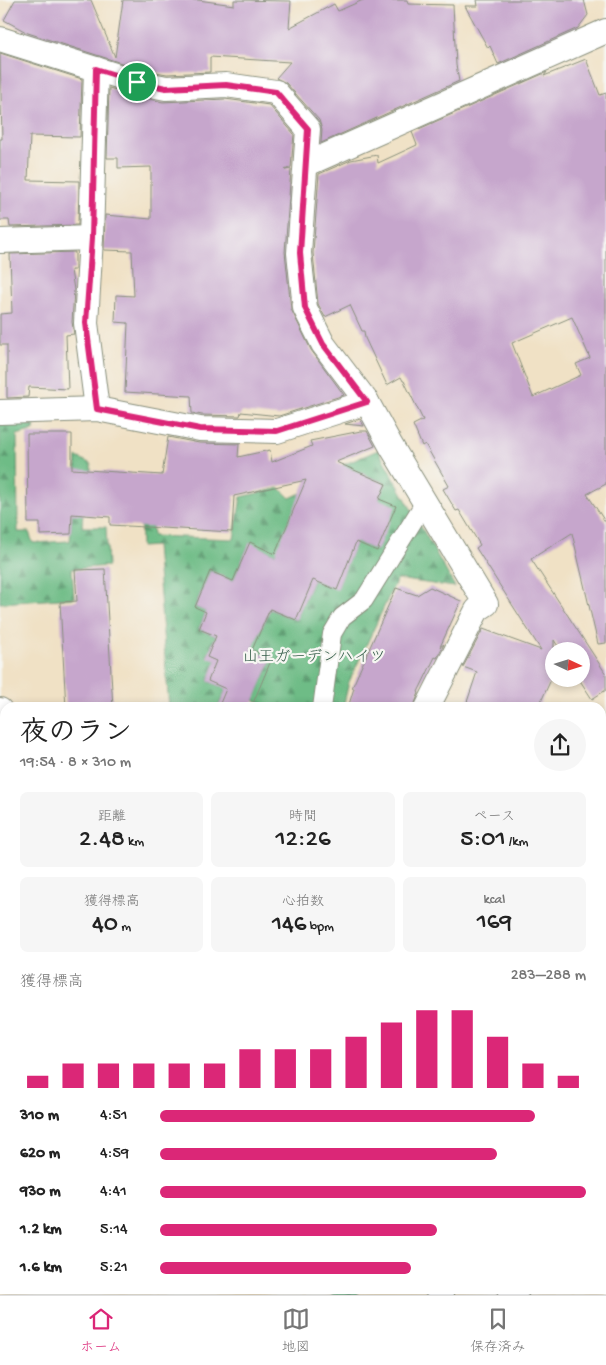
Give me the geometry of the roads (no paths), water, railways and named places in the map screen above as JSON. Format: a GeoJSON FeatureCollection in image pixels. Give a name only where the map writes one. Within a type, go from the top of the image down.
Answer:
{"type":"FeatureCollection","features":[{"type":"Feature","properties":{"kind":"street"},"geometry":{"type":"LineString","coordinates":[[307,164],[606,31]]}},
{"type":"Feature","properties":{"kind":"street"},"geometry":{"type":"LineString","coordinates":[[0,39],[137,82],[166,88],[226,85],[276,92],[308,129],[300,253],[305,308],[323,344],[367,402],[391,446],[486,604],[477,610],[430,702]]}},
{"type":"Feature","properties":{"kind":"street"},"geometry":{"type":"LineString","coordinates":[[96,69],[92,238],[86,323],[97,409]]}},
{"type":"Feature","properties":{"kind":"street"},"geometry":{"type":"LineString","coordinates":[[0,241],[92,238]]}},
{"type":"Feature","properties":{"kind":"street"},"geometry":{"type":"LineString","coordinates":[[0,412],[97,409],[200,429],[277,431],[367,402]]}},
{"type":"Feature","properties":{"kind":"street"},"geometry":{"type":"LineString","coordinates":[[323,702],[332,634],[342,617],[364,600],[425,502]]}},
{"type":"Feature","properties":{"kind":"park label","name":"山王ガーデンハイツ"},"geometry":{"type":"Point","coordinates":[314,658]}}]}
